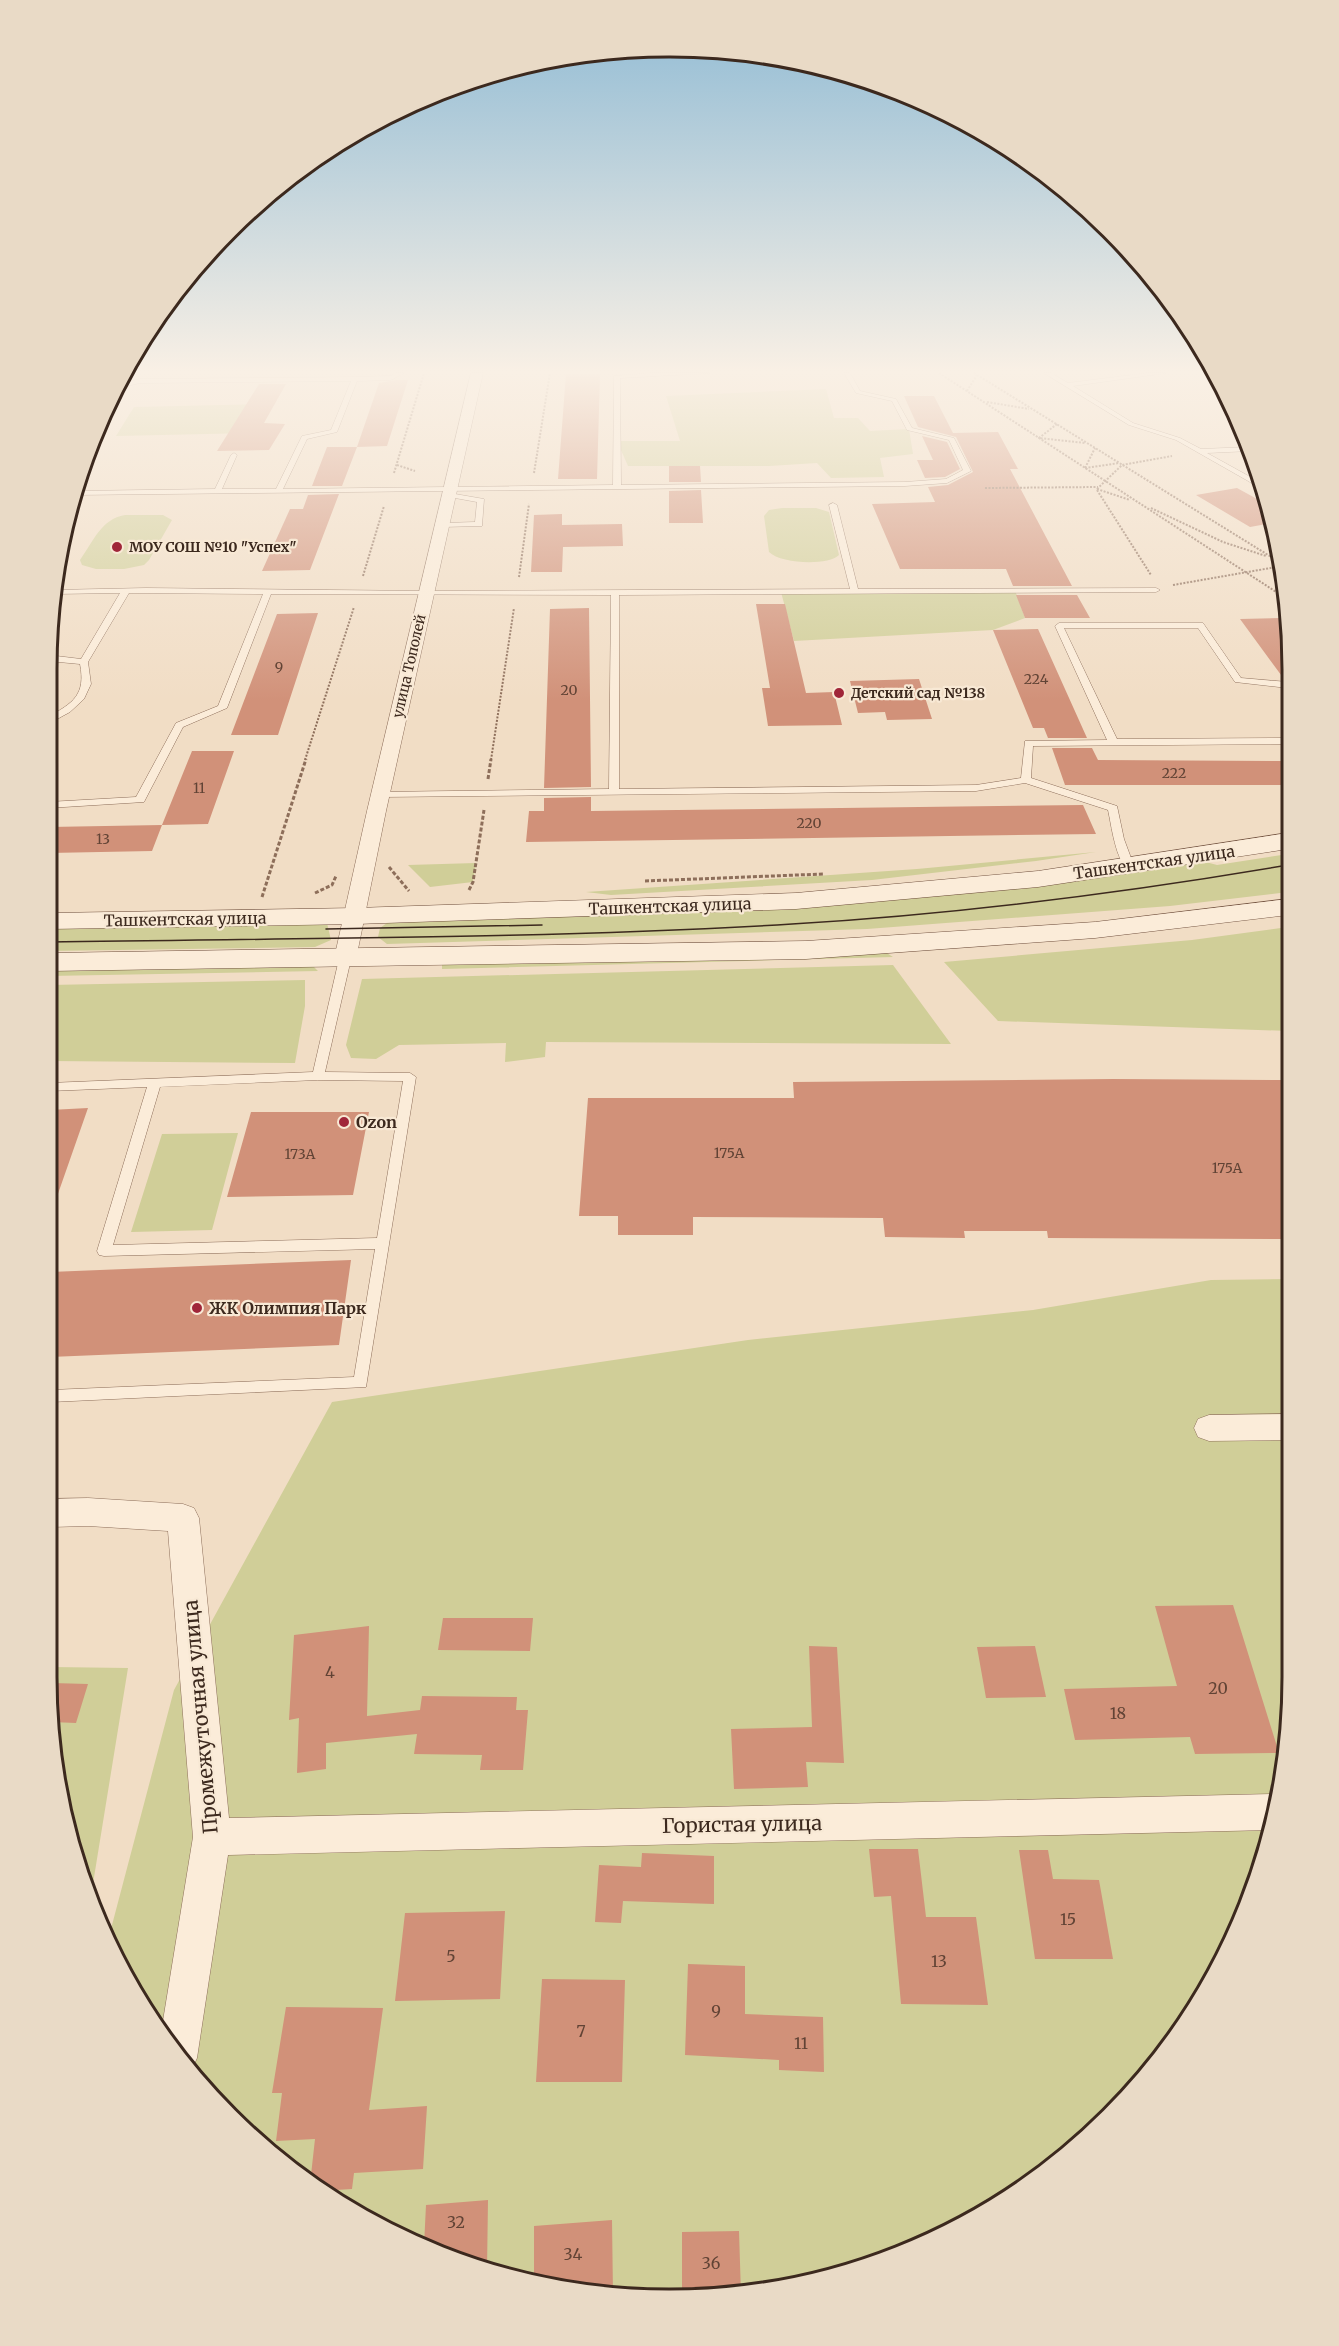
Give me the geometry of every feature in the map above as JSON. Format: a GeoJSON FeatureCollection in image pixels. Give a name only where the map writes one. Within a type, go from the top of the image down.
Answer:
{"type":"FeatureCollection","features":[{"type":"Feature","properties":{"kind":"main road","name":"Ташкентская улица"},"geometry":{"type":"LineString","coordinates":[[57,921],[356,916],[796,901],[1038,879],[1282,842]]}},
{"type":"Feature","properties":{"kind":"main road"},"geometry":{"type":"LineString","coordinates":[[57,962],[806,950],[1095,930],[1282,908]]}},
{"type":"Feature","properties":{"kind":"street","name":"улица Тополей"},"geometry":{"type":"LineString","coordinates":[[345,959],[426,593],[454,482]]}},
{"type":"Feature","properties":{"kind":"street"},"geometry":{"type":"LineString","coordinates":[[1209,1428],[1282,1426]]}},
{"type":"Feature","properties":{"kind":"street","name":"Промежуточная улица"},"geometry":{"type":"LineString","coordinates":[[57,1513],[88,1512],[183,1518],[212,1837],[179,2043]]}},
{"type":"Feature","properties":{"kind":"street","name":"Гористая улица"},"geometry":{"type":"LineString","coordinates":[[212,1837],[1266,1812]]}},
{"type":"Feature","properties":{"kind":"lane"},"geometry":{"type":"LineString","coordinates":[[217,492],[221,482]]}},
{"type":"Feature","properties":{"kind":"lane"},"geometry":{"type":"LineString","coordinates":[[278,492],[283,482]]}},
{"type":"Feature","properties":{"kind":"lane"},"geometry":{"type":"LineString","coordinates":[[84,493],[389,491],[452,493],[617,486],[926,482]]}},
{"type":"Feature","properties":{"kind":"lane"},"geometry":{"type":"LineString","coordinates":[[444,525],[479,524],[481,501],[452,493]]}},
{"type":"Feature","properties":{"kind":"lane"},"geometry":{"type":"LineString","coordinates":[[833,506],[855,591]]}},
{"type":"Feature","properties":{"kind":"lane"},"geometry":{"type":"LineString","coordinates":[[62,592],[146,590],[516,593],[1157,587]]}},
{"type":"Feature","properties":{"kind":"lane"},"geometry":{"type":"LineString","coordinates":[[57,716],[71,708],[86,691],[87,673],[84,662],[125,592]]}},
{"type":"Feature","properties":{"kind":"lane"},"geometry":{"type":"LineString","coordinates":[[57,805],[140,800],[179,725],[222,708],[268,592]]}},
{"type":"Feature","properties":{"kind":"lane"},"geometry":{"type":"LineString","coordinates":[[614,790],[615,592]]}},
{"type":"Feature","properties":{"kind":"lane"},"geometry":{"type":"LineString","coordinates":[[1113,742],[1059,626],[1200,625],[1238,680],[1282,684]]}},
{"type":"Feature","properties":{"kind":"lane"},"geometry":{"type":"LineString","coordinates":[[57,659],[84,662]]}},
{"type":"Feature","properties":{"kind":"lane"},"geometry":{"type":"LineString","coordinates":[[1026,780],[1028,743],[1282,741]]}},
{"type":"Feature","properties":{"kind":"lane"},"geometry":{"type":"LineString","coordinates":[[380,794],[976,788],[1026,780],[1113,808],[1119,839],[1129,866]]}},
{"type":"Feature","properties":{"kind":"lane"},"geometry":{"type":"LineString","coordinates":[[318,1076],[345,959]]}},
{"type":"Feature","properties":{"kind":"lane"},"geometry":{"type":"LineString","coordinates":[[57,1087],[318,1076],[410,1077],[361,1383],[57,1396]]}},
{"type":"Feature","properties":{"kind":"lane"},"geometry":{"type":"LineString","coordinates":[[155,1083],[104,1251],[384,1243]]}},
{"type":"Feature","properties":{"kind":"path"},"geometry":{"type":"LineString","coordinates":[[271,900],[261,901],[392,482]]}},
{"type":"Feature","properties":{"kind":"path"},"geometry":{"type":"LineString","coordinates":[[469,890],[474,882],[533,482]]}},
{"type":"Feature","properties":{"kind":"path"},"geometry":{"type":"LineString","coordinates":[[1098,488],[1104,482]]}},
{"type":"Feature","properties":{"kind":"path"},"geometry":{"type":"LineString","coordinates":[[1107,482],[1277,594]]}},
{"type":"Feature","properties":{"kind":"path"},"geometry":{"type":"LineString","coordinates":[[1151,482],[1271,557]]}},
{"type":"Feature","properties":{"kind":"path"},"geometry":{"type":"LineString","coordinates":[[985,488],[1098,488],[1137,501],[1223,542],[1271,558]]}},
{"type":"Feature","properties":{"kind":"path"},"geometry":{"type":"LineString","coordinates":[[1098,488],[1157,587],[1273,567]]}},
{"type":"Feature","properties":{"kind":"path"},"geometry":{"type":"LineString","coordinates":[[313,894],[332,885],[339,868],[390,867],[412,895]]}},
{"type":"Feature","properties":{"kind":"path"},"geometry":{"type":"LineString","coordinates":[[640,881],[828,874]]}},
{"type":"Feature","properties":{"kind":"path"},"geometry":{"type":"LineString","coordinates":[[461,892],[480,889]]}},
{"type":"Feature","properties":{"kind":"shaded area"},"geometry":{"type":"Polygon","coordinates":[[[816,508],[829,512],[839,555],[825,561],[804,562],[783,559],[769,552],[764,516],[769,510],[816,508]]]}},
{"type":"Feature","properties":{"kind":"shaded area"},"geometry":{"type":"Polygon","coordinates":[[[125,515],[163,515],[172,520],[149,560],[144,565],[124,569],[96,569],[82,565],[80,560],[98,532],[110,521],[125,515]]]}},
{"type":"Feature","properties":{"kind":"shaded area"},"geometry":{"type":"Polygon","coordinates":[[[1015,590],[1025,618],[993,630],[794,641],[781,592],[1015,590]]]}},
{"type":"Feature","properties":{"kind":"shaded area"},"geometry":{"type":"Polygon","coordinates":[[[1096,852],[872,880],[611,895],[586,892],[917,869],[1096,852]]]}},
{"type":"Feature","properties":{"kind":"shaded area"},"geometry":{"type":"Polygon","coordinates":[[[1282,855],[1282,893],[1170,906],[867,929],[387,944],[378,937],[380,928],[398,915],[700,909],[1202,861],[1217,865],[1282,855]]]}},
{"type":"Feature","properties":{"kind":"shaded area"},"geometry":{"type":"Polygon","coordinates":[[[476,863],[473,882],[430,887],[408,865],[476,863]]]}},
{"type":"Feature","properties":{"kind":"shaded area"},"geometry":{"type":"Polygon","coordinates":[[[327,923],[331,940],[315,947],[57,951],[57,925],[327,923]]]}},
{"type":"Feature","properties":{"kind":"shaded area"},"geometry":{"type":"Polygon","coordinates":[[[1282,928],[1282,1031],[998,1021],[944,962],[1192,940],[1282,928]]]}},
{"type":"Feature","properties":{"kind":"shaded area"},"geometry":{"type":"Polygon","coordinates":[[[882,950],[893,957],[442,969],[442,961],[882,950]]]}},
{"type":"Feature","properties":{"kind":"shaded area"},"geometry":{"type":"Polygon","coordinates":[[[312,965],[318,971],[57,976],[57,968],[312,965]]]}},
{"type":"Feature","properties":{"kind":"shaded area"},"geometry":{"type":"Polygon","coordinates":[[[893,965],[951,1044],[546,1042],[545,1057],[505,1062],[506,1043],[399,1045],[376,1059],[351,1058],[346,1045],[362,979],[893,965]]]}},
{"type":"Feature","properties":{"kind":"shaded area"},"geometry":{"type":"Polygon","coordinates":[[[305,980],[305,1006],[295,1063],[57,1061],[57,985],[305,980]]]}},
{"type":"Feature","properties":{"kind":"shaded area"},"geometry":{"type":"Polygon","coordinates":[[[238,1133],[212,1230],[131,1232],[162,1134],[238,1133]]]}},
{"type":"Feature","properties":{"kind":"shaded area"},"geometry":{"type":"Polygon","coordinates":[[[1282,1279],[1282,1676],[1281,1717],[1270,1796],[1261,1835],[1235,1911],[1200,1983],[1179,2017],[1130,2080],[1103,2110],[1073,2137],[1010,2186],[976,2207],[904,2242],[828,2268],[789,2277],[710,2288],[670,2289],[629,2288],[550,2277],[511,2268],[435,2242],[363,2207],[329,2186],[266,2137],[236,2110],[209,2080],[160,2017],[139,1983],[111,1928],[174,1690],[332,1402],[748,1340],[1033,1310],[1211,1280],[1282,1279]]]}},
{"type":"Feature","properties":{"kind":"shaded area"},"geometry":{"type":"Polygon","coordinates":[[[57,1667],[128,1668],[93,1882],[78,1835],[62,1756],[58,1717],[57,1667]]]}},
{"type":"Feature","properties":{"kind":"building"},"geometry":{"type":"Polygon","coordinates":[[[313,482],[343,482],[342,486],[312,486],[313,482]]]}},
{"type":"Feature","properties":{"kind":"building"},"geometry":{"type":"Polygon","coordinates":[[[953,482],[1017,482],[1072,586],[1013,586],[1006,569],[900,569],[872,504],[935,502],[928,487],[953,482]]]}},
{"type":"Feature","properties":{"kind":"building"},"geometry":{"type":"Polygon","coordinates":[[[1237,488],[1257,499],[1264,524],[1250,527],[1196,495],[1237,488]]]}},
{"type":"Feature","properties":{"kind":"building"},"geometry":{"type":"Polygon","coordinates":[[[701,490],[703,523],[669,523],[669,491],[701,490]]]}},
{"type":"Feature","properties":{"kind":"building"},"geometry":{"type":"Polygon","coordinates":[[[339,494],[310,570],[262,571],[290,509],[303,509],[308,495],[339,494]]]}},
{"type":"Feature","properties":{"kind":"building"},"geometry":{"type":"Polygon","coordinates":[[[562,514],[562,525],[622,524],[623,546],[563,547],[562,572],[531,572],[534,515],[562,514]]]}},
{"type":"Feature","properties":{"kind":"building"},"geometry":{"type":"Polygon","coordinates":[[[1016,595],[1077,595],[1090,618],[1025,618],[1016,595]]]}},
{"type":"Feature","properties":{"kind":"building"},"geometry":{"type":"Polygon","coordinates":[[[756,604],[785,604],[806,693],[834,692],[842,725],[768,726],[762,688],[770,688],[756,604]]]}},
{"type":"Feature","properties":{"kind":"building"},"geometry":{"type":"Polygon","coordinates":[[[589,608],[591,787],[544,788],[550,609],[589,608]]]}},
{"type":"Feature","properties":{"kind":"building"},"geometry":{"type":"Polygon","coordinates":[[[318,613],[278,735],[231,735],[277,614],[318,613]]]}},
{"type":"Feature","properties":{"kind":"building"},"geometry":{"type":"Polygon","coordinates":[[[1280,618],[1282,676],[1240,619],[1280,618]]]}},
{"type":"Feature","properties":{"kind":"building"},"geometry":{"type":"Polygon","coordinates":[[[1038,629],[1087,738],[1048,738],[1044,728],[1033,728],[993,630],[1038,629]]]}},
{"type":"Feature","properties":{"kind":"building"},"geometry":{"type":"Polygon","coordinates":[[[919,679],[932,719],[887,720],[885,712],[858,713],[850,681],[919,679]]]}},
{"type":"Feature","properties":{"kind":"building"},"geometry":{"type":"Polygon","coordinates":[[[1052,748],[1092,748],[1098,760],[1282,761],[1282,785],[1065,785],[1052,748]]]}},
{"type":"Feature","properties":{"kind":"building"},"geometry":{"type":"Polygon","coordinates":[[[192,751],[234,751],[208,824],[162,825],[192,751]]]}},
{"type":"Feature","properties":{"kind":"building"},"geometry":{"type":"Polygon","coordinates":[[[591,797],[591,811],[1083,805],[1096,834],[526,842],[529,811],[544,811],[544,798],[591,797]]]}},
{"type":"Feature","properties":{"kind":"building"},"geometry":{"type":"Polygon","coordinates":[[[162,825],[152,851],[57,853],[57,827],[162,825]]]}},
{"type":"Feature","properties":{"kind":"building"},"geometry":{"type":"Polygon","coordinates":[[[1282,1080],[1282,1239],[1048,1238],[1047,1231],[964,1231],[965,1238],[885,1237],[883,1218],[693,1217],[693,1235],[618,1235],[618,1216],[579,1216],[588,1098],[794,1098],[793,1082],[1282,1080]]]}},
{"type":"Feature","properties":{"kind":"building"},"geometry":{"type":"Polygon","coordinates":[[[88,1108],[57,1197],[57,1110],[88,1108]]]}},
{"type":"Feature","properties":{"kind":"building"},"geometry":{"type":"Polygon","coordinates":[[[251,1112],[369,1112],[353,1195],[227,1197],[251,1112]]]}},
{"type":"Feature","properties":{"kind":"building","name":"ЖК Олимпия Парк"},"geometry":{"type":"Polygon","coordinates":[[[351,1260],[339,1345],[57,1357],[57,1272],[351,1260]]]}},
{"type":"Feature","properties":{"kind":"building"},"geometry":{"type":"Polygon","coordinates":[[[1233,1605],[1277,1753],[1195,1754],[1190,1737],[1075,1740],[1064,1689],[1177,1686],[1155,1606],[1233,1605]]]}},
{"type":"Feature","properties":{"kind":"building"},"geometry":{"type":"Polygon","coordinates":[[[443,1618],[533,1618],[530,1651],[438,1650],[443,1618]]]}},
{"type":"Feature","properties":{"kind":"building"},"geometry":{"type":"Polygon","coordinates":[[[369,1626],[367,1716],[420,1710],[422,1696],[517,1697],[516,1710],[528,1710],[523,1770],[480,1770],[482,1755],[414,1754],[417,1734],[326,1743],[326,1769],[297,1773],[299,1718],[289,1720],[294,1635],[369,1626]]]}},
{"type":"Feature","properties":{"kind":"building"},"geometry":{"type":"Polygon","coordinates":[[[809,1646],[837,1647],[844,1763],[806,1762],[808,1787],[734,1789],[731,1729],[812,1727],[809,1646]]]}},
{"type":"Feature","properties":{"kind":"building"},"geometry":{"type":"Polygon","coordinates":[[[1035,1646],[1046,1697],[986,1698],[977,1647],[1035,1646]]]}},
{"type":"Feature","properties":{"kind":"building"},"geometry":{"type":"Polygon","coordinates":[[[57,1683],[88,1684],[76,1723],[59,1722],[57,1683]]]}},
{"type":"Feature","properties":{"kind":"building"},"geometry":{"type":"Polygon","coordinates":[[[869,1849],[918,1849],[926,1917],[976,1917],[988,2005],[901,2004],[891,1896],[874,1897],[869,1849]]]}},
{"type":"Feature","properties":{"kind":"building"},"geometry":{"type":"Polygon","coordinates":[[[1019,1850],[1048,1850],[1053,1879],[1099,1880],[1113,1959],[1035,1959],[1019,1850]]]}},
{"type":"Feature","properties":{"kind":"building"},"geometry":{"type":"Polygon","coordinates":[[[642,1853],[714,1856],[714,1904],[623,1901],[621,1923],[595,1922],[599,1865],[641,1867],[642,1853]]]}},
{"type":"Feature","properties":{"kind":"building"},"geometry":{"type":"Polygon","coordinates":[[[505,1911],[500,1999],[395,2001],[405,1913],[505,1911]]]}},
{"type":"Feature","properties":{"kind":"building"},"geometry":{"type":"Polygon","coordinates":[[[688,1964],[745,1966],[745,2014],[823,2017],[824,2072],[779,2070],[779,2060],[685,2055],[688,1964]]]}},
{"type":"Feature","properties":{"kind":"building"},"geometry":{"type":"Polygon","coordinates":[[[542,1979],[625,1980],[622,2082],[536,2082],[542,1979]]]}},
{"type":"Feature","properties":{"kind":"building"},"geometry":{"type":"Polygon","coordinates":[[[286,2007],[383,2008],[369,2110],[427,2106],[423,2169],[354,2173],[352,2189],[335,2190],[311,2173],[315,2139],[276,2141],[282,2093],[272,2093],[286,2007]]]}},
{"type":"Feature","properties":{"kind":"building"},"geometry":{"type":"Polygon","coordinates":[[[488,2200],[487,2260],[424,2237],[426,2205],[488,2200]]]}},
{"type":"Feature","properties":{"kind":"building"},"geometry":{"type":"Polygon","coordinates":[[[612,2220],[613,2286],[534,2273],[534,2226],[612,2220]]]}},
{"type":"Feature","properties":{"kind":"building"},"geometry":{"type":"Polygon","coordinates":[[[739,2231],[741,2285],[682,2289],[682,2232],[739,2231]]]}},
{"type":"Feature","properties":{"kind":"tram line"},"geometry":{"type":"LineString","coordinates":[[57,942],[606,933],[792,924],[1041,901],[1165,885],[1282,866]]}},
{"type":"Feature","properties":{"kind":"tram line"},"geometry":{"type":"LineString","coordinates":[[326,929],[542,925]]}},
{"type":"Feature","properties":{"kind":"place","name":"МОУ СОШ №10 \"Успех\""},"geometry":{"type":"Point","coordinates":[117,547]}},
{"type":"Feature","properties":{"kind":"place","name":"Детский сад №138"},"geometry":{"type":"Point","coordinates":[839,693]}},
{"type":"Feature","properties":{"kind":"place","name":"Ozon"},"geometry":{"type":"Point","coordinates":[344,1122]}},
{"type":"Feature","properties":{"kind":"place","name":"ЖК Олимпия Парк"},"geometry":{"type":"Point","coordinates":[197,1308]}}]}
